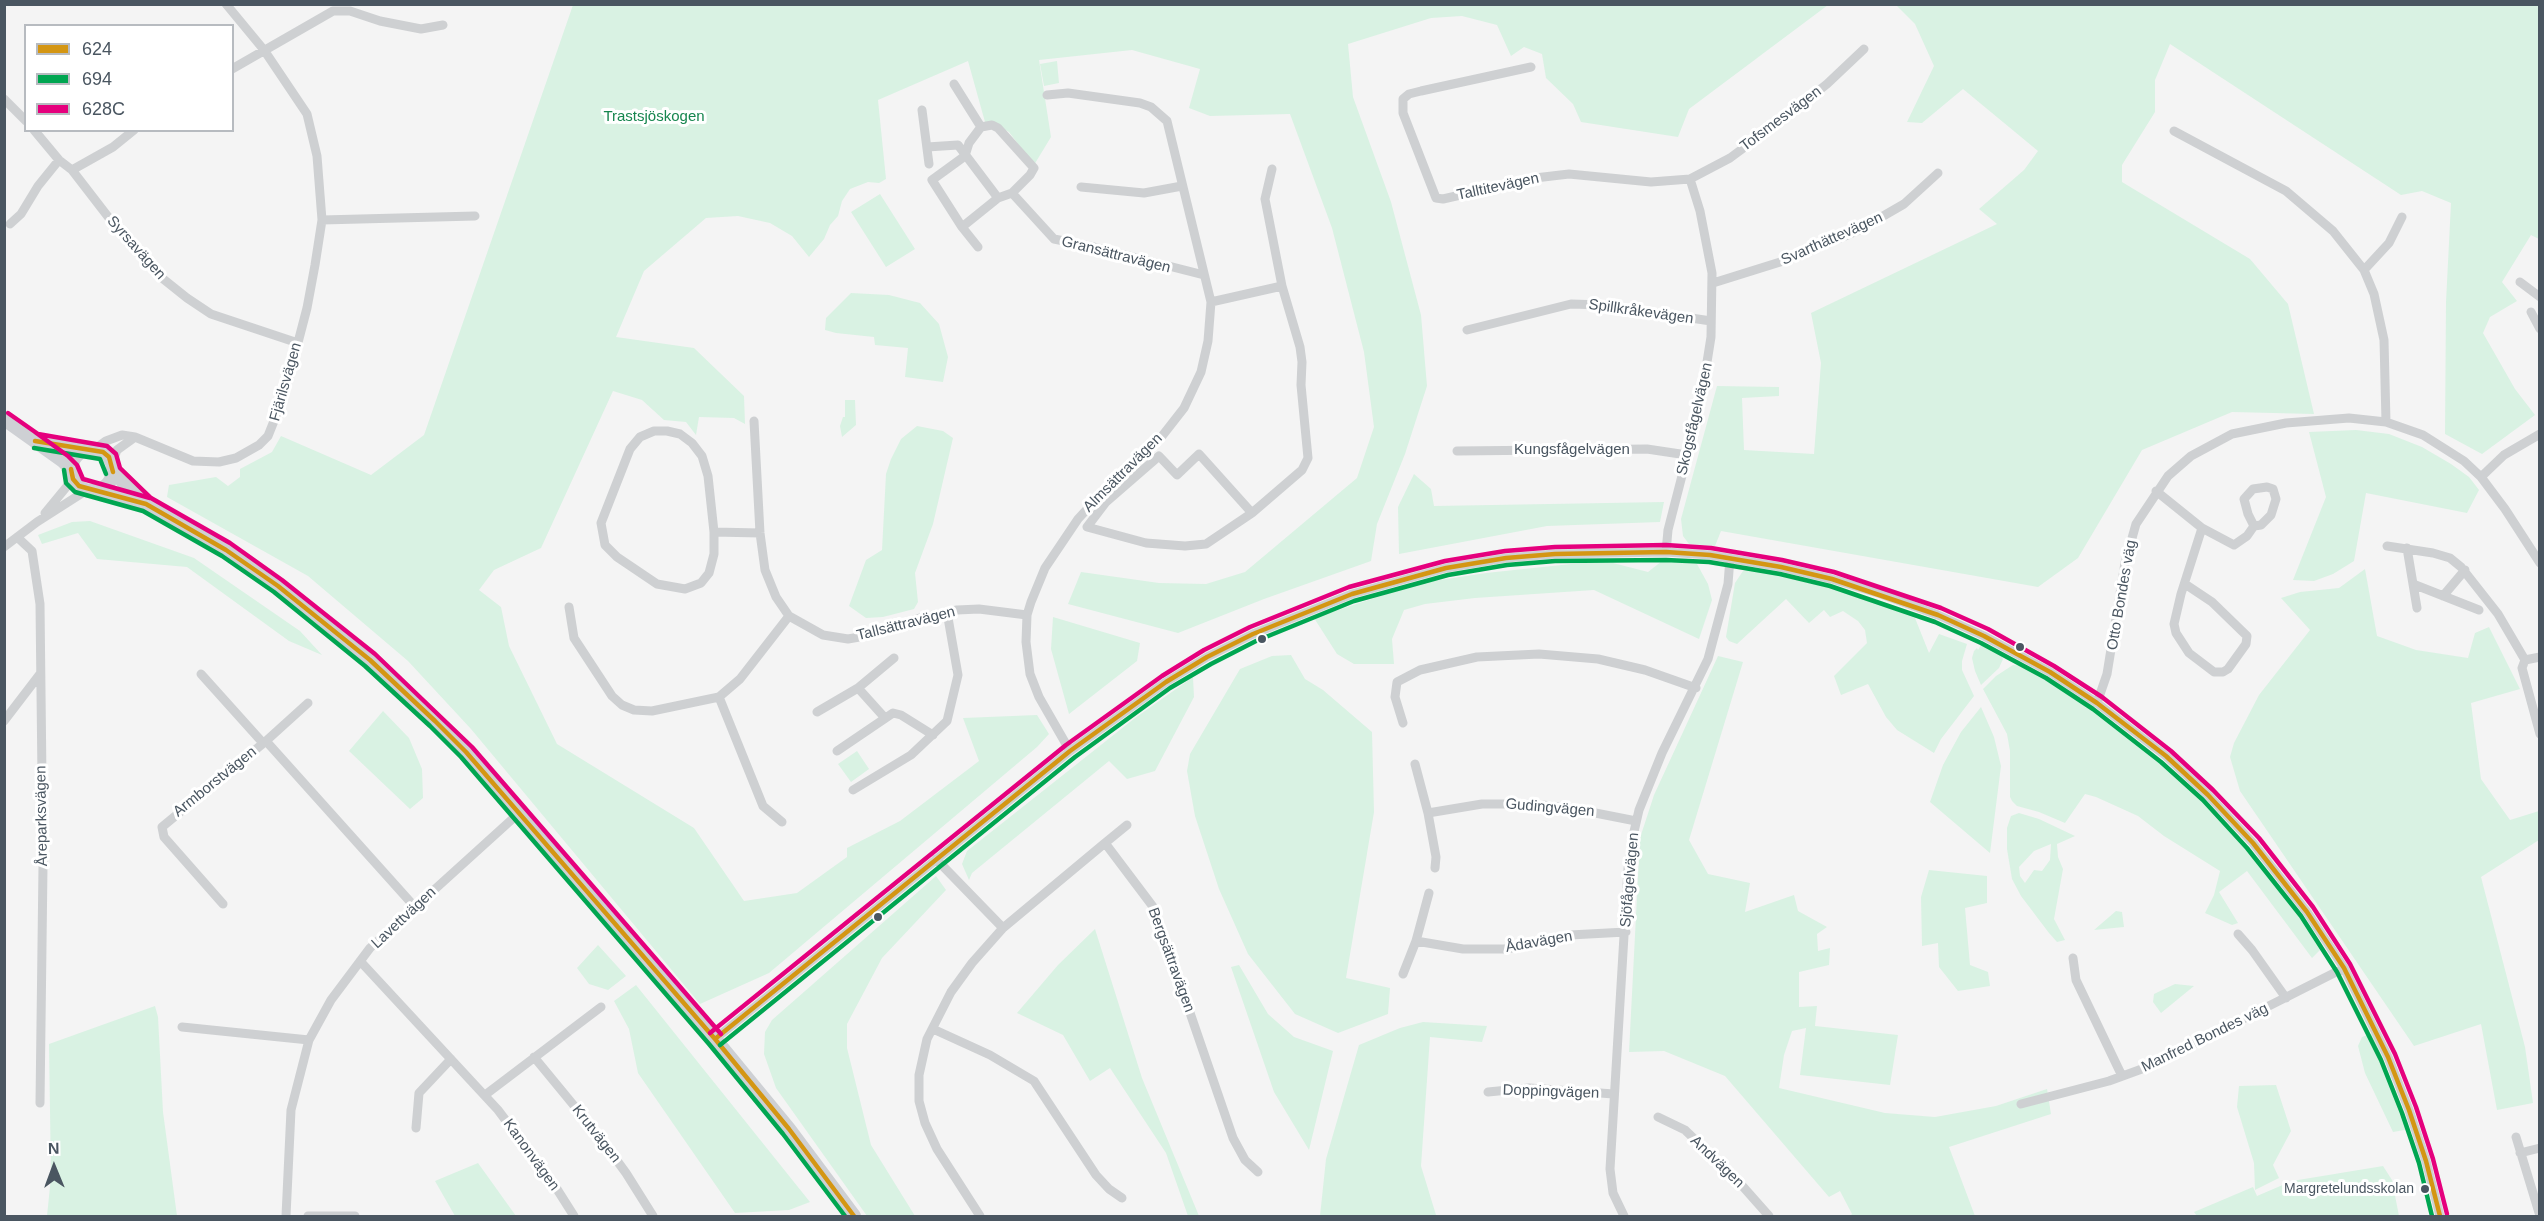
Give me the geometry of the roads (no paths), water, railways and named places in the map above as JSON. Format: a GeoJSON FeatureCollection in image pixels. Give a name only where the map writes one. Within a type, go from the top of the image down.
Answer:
{"type":"FeatureCollection","features":[{"type":"Feature","properties":{"kind":"street","name":"Fjärilsvägen"},"geometry":{"type":"LineString","coordinates":[[135,437],[193,461],[219,462],[236,458],[259,445],[273,429],[309,297],[322,220],[317,156],[307,114],[264,50],[226,4]]}},
{"type":"Feature","properties":{"kind":"street"},"geometry":{"type":"LineString","coordinates":[[234,68],[333,11],[350,11],[380,21],[421,29],[443,25]]}},
{"type":"Feature","properties":{"kind":"street","name":"Tofsmesvägen"},"geometry":{"type":"LineString","coordinates":[[1690,180],[1730,158],[1784,118],[1827,84],[1864,49]]}},
{"type":"Feature","properties":{"kind":"street","name":"Talltitevägen"},"geometry":{"type":"LineString","coordinates":[[1531,67],[1409,94],[1403,99],[1403,113],[1432,193],[1436,198],[1443,199],[1535,178],[1569,174],[1651,182],[1690,180]]}},
{"type":"Feature","properties":{"kind":"street"},"geometry":{"type":"LineString","coordinates":[[954,84],[981,127]]}},
{"type":"Feature","properties":{"kind":"street","name":"Almsättravägen"},"geometry":{"type":"LineString","coordinates":[[1047,95],[1079,94],[1140,103],[1151,107],[1167,122],[1211,302],[1208,341],[1201,372],[1184,408],[1159,440],[1114,480],[1078,519],[1046,568],[1027,615],[1027,654],[1032,680],[1039,697],[1070,751]]}},
{"type":"Feature","properties":{"kind":"street"},"geometry":{"type":"LineString","coordinates":[[4,99],[24,119]]}},
{"type":"Feature","properties":{"kind":"street"},"geometry":{"type":"LineString","coordinates":[[922,110],[929,164]]}},
{"type":"Feature","properties":{"kind":"street"},"geometry":{"type":"LineString","coordinates":[[962,227],[998,198],[1012,193],[1034,168],[998,128],[992,125],[981,127],[969,143],[965,156],[932,180],[962,227],[978,247]]}},
{"type":"Feature","properties":{"kind":"street"},"geometry":{"type":"LineString","coordinates":[[2174,131],[2286,192],[2333,231],[2364,270],[2374,294],[2384,340],[2386,422]]}},
{"type":"Feature","properties":{"kind":"street","name":"Syrsavägen"},"geometry":{"type":"LineString","coordinates":[[36,132],[59,160],[72,170],[137,253],[157,274],[186,298],[211,314],[298,343]]}},
{"type":"Feature","properties":{"kind":"street"},"geometry":{"type":"LineString","coordinates":[[72,170],[113,147],[132,132]]}},
{"type":"Feature","properties":{"kind":"street"},"geometry":{"type":"LineString","coordinates":[[927,147],[958,145],[998,198]]}},
{"type":"Feature","properties":{"kind":"street"},"geometry":{"type":"LineString","coordinates":[[10,224],[21,214],[44,178],[59,160]]}},
{"type":"Feature","properties":{"kind":"street"},"geometry":{"type":"LineString","coordinates":[[1252,513],[1199,454],[1177,475],[1159,456],[1106,502],[1088,527],[1146,543],[1185,546],[1206,544],[1252,513],[1302,470],[1308,458],[1300,347],[1282,286],[1265,199],[1272,169]]}},
{"type":"Feature","properties":{"kind":"street","name":"Svarthättevägen"},"geometry":{"type":"LineString","coordinates":[[1713,283],[1793,258],[1859,230],[1904,204],[1938,173]]}},
{"type":"Feature","properties":{"kind":"street","name":"Skogsfågelvägen"},"geometry":{"type":"LineString","coordinates":[[1666,552],[1668,530],[1706,380],[1710,353],[1713,283],[1700,211],[1690,180]]}},
{"type":"Feature","properties":{"kind":"street"},"geometry":{"type":"LineString","coordinates":[[1081,187],[1144,193],[1182,186]]}},
{"type":"Feature","properties":{"kind":"street","name":"Gransättravägen"},"geometry":{"type":"LineString","coordinates":[[1012,193],[1054,239],[1094,247],[1204,276]]}},
{"type":"Feature","properties":{"kind":"street"},"geometry":{"type":"LineString","coordinates":[[322,220],[475,216]]}},
{"type":"Feature","properties":{"kind":"street"},"geometry":{"type":"LineString","coordinates":[[2364,270],[2389,243],[2402,217]]}},
{"type":"Feature","properties":{"kind":"street"},"geometry":{"type":"LineString","coordinates":[[2520,282],[2540,297]]}},
{"type":"Feature","properties":{"kind":"street"},"geometry":{"type":"LineString","coordinates":[[1211,302],[1282,286]]}},
{"type":"Feature","properties":{"kind":"street","name":"Spillkråkevägen"},"geometry":{"type":"LineString","coordinates":[[1467,330],[1571,304],[1604,305],[1711,321]]}},
{"type":"Feature","properties":{"kind":"street"},"geometry":{"type":"LineString","coordinates":[[2531,312],[2540,329]]}},
{"type":"Feature","properties":{"kind":"street","name":"Otto Bondes väg"},"geometry":{"type":"LineString","coordinates":[[2097,703],[2107,674],[2130,542],[2136,524],[2156,490],[2168,476],[2191,456],[2232,434],[2252,428],[2335,418],[2386,422],[2423,435],[2464,460],[2481,477],[2505,508],[2540,563]]}},
{"type":"Feature","properties":{"kind":"street"},"geometry":{"type":"LineString","coordinates":[[4,419],[63,461],[79,486],[146,504],[226,550],[317,615],[370,660],[466,752],[715,1039],[789,1130],[854,1216]]}},
{"type":"Feature","properties":{"kind":"street","name":"Tallsättravägen"},"geometry":{"type":"LineString","coordinates":[[754,422],[760,533],[767,579],[789,616],[823,635],[848,639],[947,612],[979,609],[1027,615]]}},
{"type":"Feature","properties":{"kind":"street"},"geometry":{"type":"LineString","coordinates":[[654,431],[667,431],[680,434],[692,443],[702,456],[708,476],[714,532],[714,554],[709,573],[701,583],[685,590],[657,584],[616,557],[605,545],[601,523],[630,448],[640,437],[654,431]]}},
{"type":"Feature","properties":{"kind":"street"},"geometry":{"type":"LineString","coordinates":[[2481,477],[2504,455],[2540,434]]}},
{"type":"Feature","properties":{"kind":"street"},"geometry":{"type":"LineString","coordinates":[[37,522],[72,474],[74,460],[106,441],[122,435],[135,437]]}},
{"type":"Feature","properties":{"kind":"street"},"geometry":{"type":"LineString","coordinates":[[4,548],[37,522],[92,490],[105,486],[113,468],[117,450],[135,437]]}},
{"type":"Feature","properties":{"kind":"street"},"geometry":{"type":"LineString","coordinates":[[35,441],[103,452],[113,468],[146,504]]}},
{"type":"Feature","properties":{"kind":"street","name":"Kungsfågelvägen"},"geometry":{"type":"LineString","coordinates":[[1457,451],[1647,449],[1687,455]]}},
{"type":"Feature","properties":{"kind":"street"},"geometry":{"type":"LineString","coordinates":[[2156,490],[2202,528],[2235,545],[2247,536],[2254,526]]}},
{"type":"Feature","properties":{"kind":"street"},"geometry":{"type":"LineString","coordinates":[[2186,584],[2212,602],[2247,636],[2246,644],[2228,669],[2223,672],[2214,672],[2189,653],[2176,633],[2175,614],[2202,528]]}},
{"type":"Feature","properties":{"kind":"street"},"geometry":{"type":"LineString","coordinates":[[714,532],[760,533]]}},
{"type":"Feature","properties":{"kind":"street","name":"Åreparksvägen"},"geometry":{"type":"LineString","coordinates":[[17,537],[32,551],[40,604],[43,866],[40,1103]]}},
{"type":"Feature","properties":{"kind":"street"},"geometry":{"type":"LineString","coordinates":[[2387,546],[2442,555],[2450,558],[2465,570],[2498,614],[2525,660]]}},
{"type":"Feature","properties":{"kind":"street"},"geometry":{"type":"LineString","coordinates":[[2408,548],[2417,608]]}},
{"type":"Feature","properties":{"kind":"street"},"geometry":{"type":"LineString","coordinates":[[715,1039],[1070,751],[1149,693],[1207,657],[1297,615],[1352,594],[1446,568],[1506,558],[1554,554],[1666,552],[1730,558],[1832,579],[1938,615],[2019,654],[2097,703],[2166,756],[2238,827],[2307,912],[2344,968],[2388,1057],[2409,1110],[2426,1161],[2440,1216]]}},
{"type":"Feature","properties":{"kind":"street","name":"Sjöfågelvägen"},"geometry":{"type":"LineString","coordinates":[[1624,1216],[1615,1199],[1610,1179],[1628,869],[1636,821],[1662,753],[1695,688],[1710,652],[1728,584],[1730,558]]}},
{"type":"Feature","properties":{"kind":"street"},"geometry":{"type":"LineString","coordinates":[[2443,596],[2465,570]]}},
{"type":"Feature","properties":{"kind":"street"},"geometry":{"type":"LineString","coordinates":[[2413,584],[2420,589],[2479,610]]}},
{"type":"Feature","properties":{"kind":"street"},"geometry":{"type":"LineString","coordinates":[[569,607],[574,638],[612,696],[622,705],[634,710],[652,711],[719,697],[740,679],[789,616]]}},
{"type":"Feature","properties":{"kind":"street"},"geometry":{"type":"LineString","coordinates":[[853,790],[911,755],[947,721],[958,675],[947,612]]}},
{"type":"Feature","properties":{"kind":"street"},"geometry":{"type":"LineString","coordinates":[[1403,723],[1395,697],[1397,682],[1420,670],[1477,657],[1539,654],[1598,659],[1628,666],[1695,688]]}},
{"type":"Feature","properties":{"kind":"street"},"geometry":{"type":"LineString","coordinates":[[2525,660],[2540,657]]}},
{"type":"Feature","properties":{"kind":"street"},"geometry":{"type":"LineString","coordinates":[[817,712],[858,688],[894,658]]}},
{"type":"Feature","properties":{"kind":"street"},"geometry":{"type":"LineString","coordinates":[[2525,660],[2522,668],[2540,734]]}},
{"type":"Feature","properties":{"kind":"street"},"geometry":{"type":"LineString","coordinates":[[4,721],[40,674]]}},
{"type":"Feature","properties":{"kind":"street","name":"Armborstvägen"},"geometry":{"type":"LineString","coordinates":[[201,674],[414,906]]}},
{"type":"Feature","properties":{"kind":"street"},"geometry":{"type":"LineString","coordinates":[[858,688],[885,718]]}},
{"type":"Feature","properties":{"kind":"street"},"geometry":{"type":"LineString","coordinates":[[2528,691],[2540,691]]}},
{"type":"Feature","properties":{"kind":"street"},"geometry":{"type":"LineString","coordinates":[[719,697],[763,806],[782,822]]}},
{"type":"Feature","properties":{"kind":"street","name":"Armborstvägen"},"geometry":{"type":"LineString","coordinates":[[223,904],[164,837],[162,827],[308,703]]}},
{"type":"Feature","properties":{"kind":"street"},"geometry":{"type":"LineString","coordinates":[[837,751],[893,713],[901,715],[933,735]]}},
{"type":"Feature","properties":{"kind":"street"},"geometry":{"type":"LineString","coordinates":[[1415,764],[1428,813],[1436,857],[1435,868]]}},
{"type":"Feature","properties":{"kind":"street","name":"Gudingvägen"},"geometry":{"type":"LineString","coordinates":[[1428,813],[1482,804],[1522,803],[1570,808],[1636,821]]}},
{"type":"Feature","properties":{"kind":"street","name":"Lavettvägen"},"geometry":{"type":"LineString","coordinates":[[285,1216],[291,1110],[309,1040],[332,999],[360,961],[414,906],[519,813]]}},
{"type":"Feature","properties":{"kind":"street"},"geometry":{"type":"LineString","coordinates":[[980,1216],[937,1149],[921,1112],[919,1088],[921,1061],[933,1029],[958,980],[1003,928],[1128,825]]}},
{"type":"Feature","properties":{"kind":"street","name":"Bergsättravägen"},"geometry":{"type":"LineString","coordinates":[[1105,843],[1147,897],[1160,921],[1233,1138],[1245,1160],[1258,1172]]}},
{"type":"Feature","properties":{"kind":"street"},"geometry":{"type":"LineString","coordinates":[[936,859],[1003,928]]}},
{"type":"Feature","properties":{"kind":"street"},"geometry":{"type":"LineString","coordinates":[[1403,974],[1416,941],[1429,893]]}},
{"type":"Feature","properties":{"kind":"street","name":"Ådavägen"},"geometry":{"type":"LineString","coordinates":[[1416,941],[1463,949],[1507,948],[1570,935],[1626,932]]}},
{"type":"Feature","properties":{"kind":"street","name":"Manfred Bondes väg"},"geometry":{"type":"LineString","coordinates":[[2238,934],[2286,998]]}},
{"type":"Feature","properties":{"kind":"street","name":"Manfred Bondes väg"},"geometry":{"type":"LineString","coordinates":[[2073,958],[2076,980],[2122,1076]]}},
{"type":"Feature","properties":{"kind":"street","name":"Kanonvägen"},"geometry":{"type":"LineString","coordinates":[[360,961],[485,1095],[555,1186],[574,1216]]}},
{"type":"Feature","properties":{"kind":"street","name":"Manfred Bondes väg"},"geometry":{"type":"LineString","coordinates":[[2021,1104],[2122,1076],[2165,1060],[2344,968]]}},
{"type":"Feature","properties":{"kind":"street"},"geometry":{"type":"LineString","coordinates":[[485,1095],[601,1007]]}},
{"type":"Feature","properties":{"kind":"street"},"geometry":{"type":"LineString","coordinates":[[183,1027],[309,1040]]}},
{"type":"Feature","properties":{"kind":"street"},"geometry":{"type":"LineString","coordinates":[[933,1029],[1029,1076],[1096,1175],[1109,1189],[1122,1198]]}},
{"type":"Feature","properties":{"kind":"street","name":"Krutvägen"},"geometry":{"type":"LineString","coordinates":[[534,1057],[599,1136],[653,1216]]}},
{"type":"Feature","properties":{"kind":"street"},"geometry":{"type":"LineString","coordinates":[[416,1128],[419,1093],[451,1059]]}},
{"type":"Feature","properties":{"kind":"street","name":"Doppingvägen"},"geometry":{"type":"LineString","coordinates":[[1488,1092],[1529,1088],[1614,1094]]}},
{"type":"Feature","properties":{"kind":"street","name":"Andvägen"},"geometry":{"type":"LineString","coordinates":[[1658,1117],[1685,1130],[1769,1216]]}},
{"type":"Feature","properties":{"kind":"street"},"geometry":{"type":"LineString","coordinates":[[2516,1137],[2540,1216]]}},
{"type":"Feature","properties":{"kind":"street"},"geometry":{"type":"LineString","coordinates":[[2520,1153],[2540,1148]]}},
{"type":"Feature","properties":{"kind":"street"},"geometry":{"type":"LineString","coordinates":[[308,1216],[355,1216]]}},
{"type":"Feature","properties":{"kind":"place","name":"Margretelundsskolan"},"geometry":{"type":"Point","coordinates":[2425,1189]}},
{"type":"Feature","properties":{"kind":"park label","name":"Trastsjöskogen"},"geometry":{"type":"Point","coordinates":[654,117]}}]}
